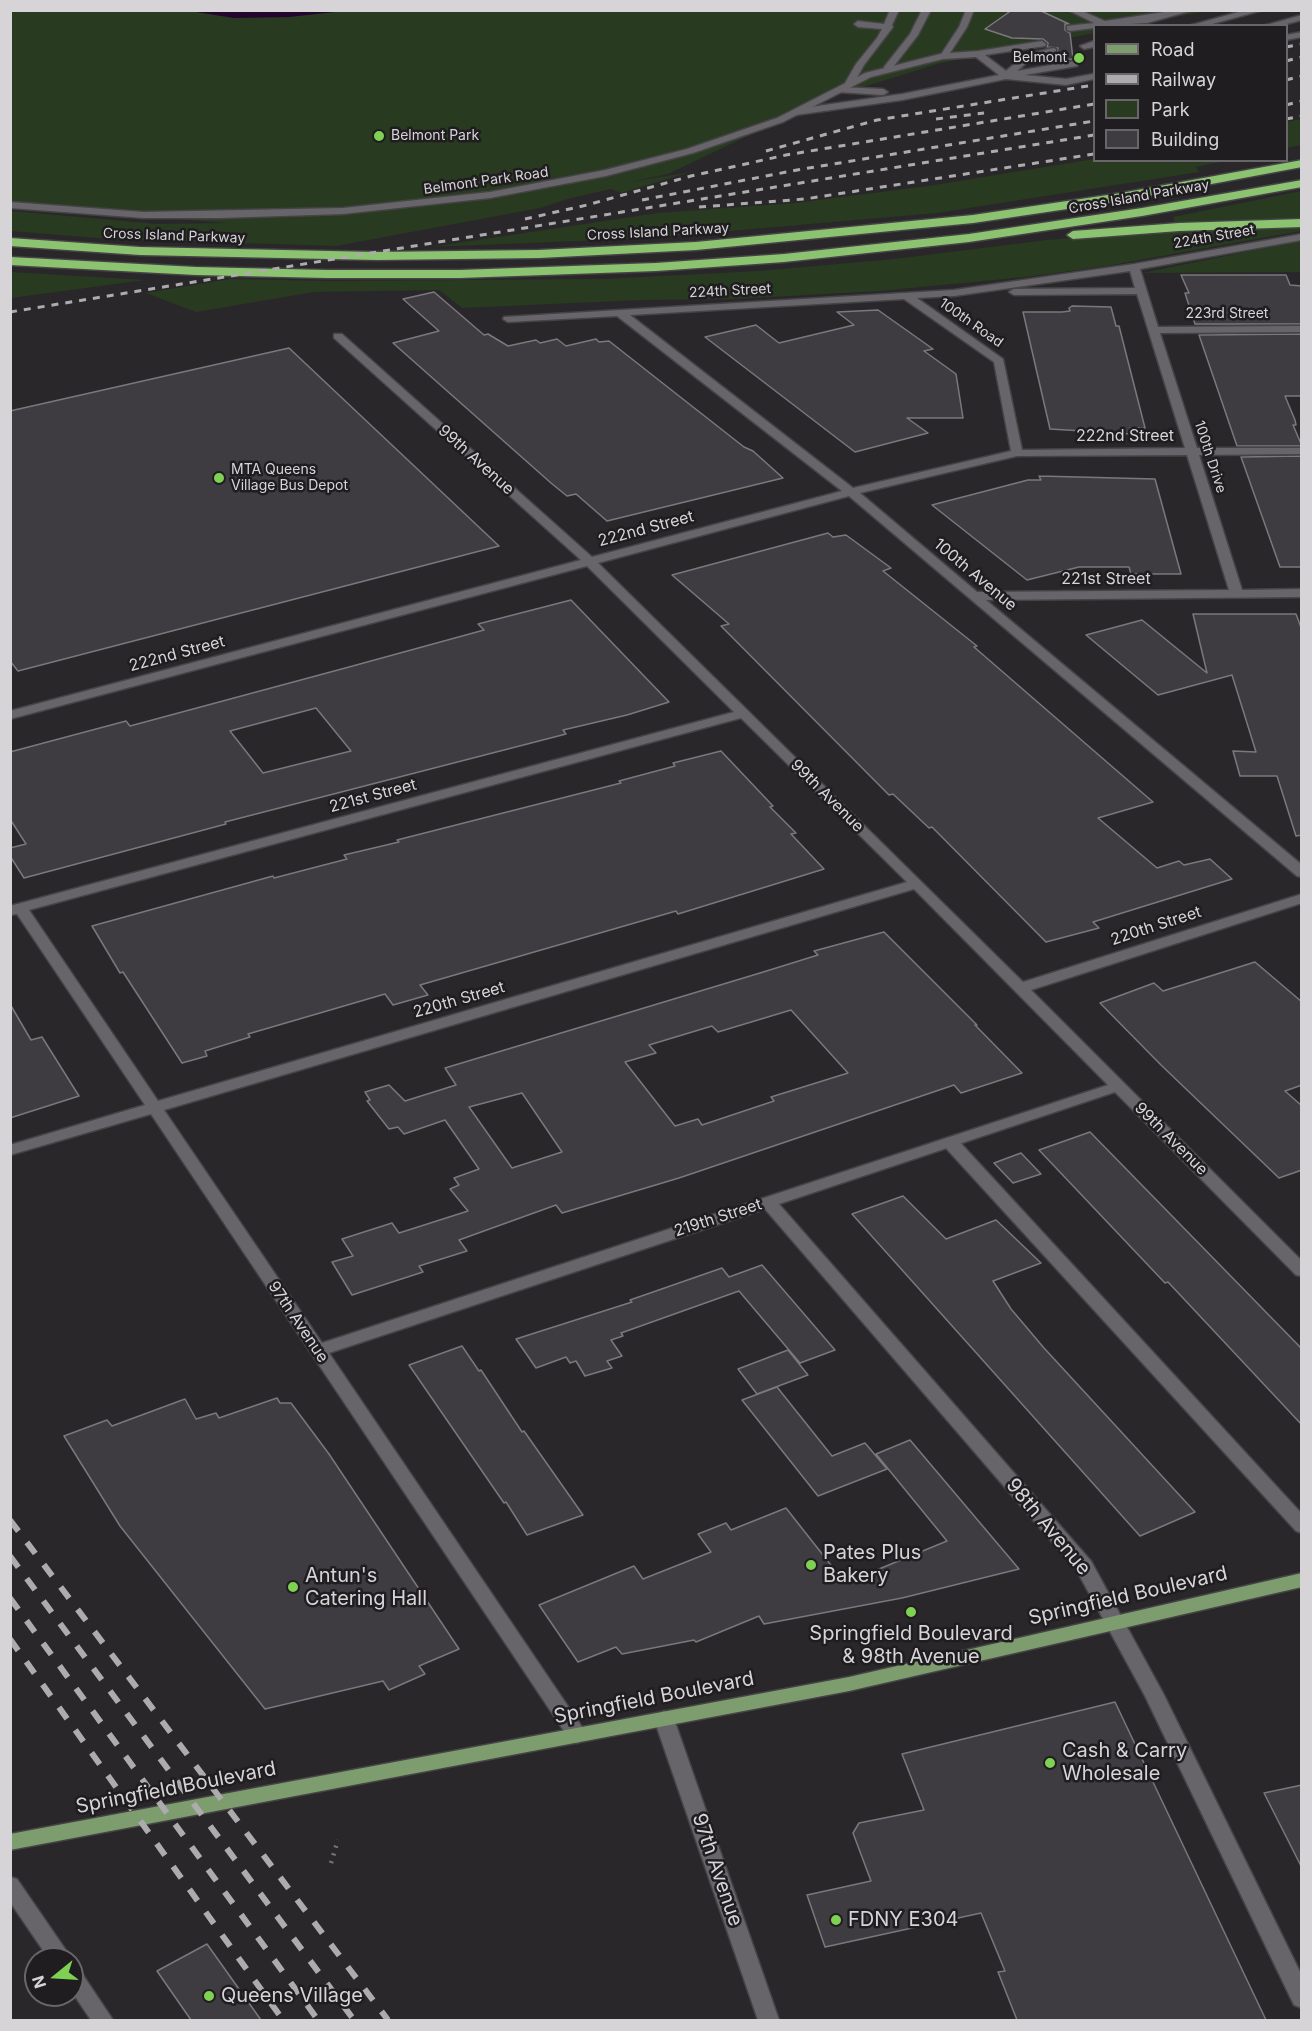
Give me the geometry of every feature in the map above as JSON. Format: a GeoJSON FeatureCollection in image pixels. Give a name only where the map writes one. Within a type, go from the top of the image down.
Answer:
{"type":"FeatureCollection","features":[{"type":"Feature","properties":{"kind":"highway"},"geometry":{"type":"LineString","coordinates":[[1121,197],[1264,162]]}},
{"type":"Feature","properties":{"kind":"highway","name":"Cross Island Parkway"},"geometry":{"type":"LineString","coordinates":[[10,242],[140,251],[300,255],[539,254],[696,246],[973,219],[1121,197],[1302,163]]}},
{"type":"Feature","properties":{"kind":"highway","name":"Cross Island Parkway"},"geometry":{"type":"LineString","coordinates":[[10,261],[196,271],[392,274],[613,269],[784,258],[1041,228],[1142,213],[1302,183]]}},
{"type":"Feature","properties":{"kind":"highway"},"geometry":{"type":"LineString","coordinates":[[784,258],[924,253],[1116,231],[1302,223]]}},
{"type":"Feature","properties":{"kind":"main road","name":"Springfield Boulevard"},"geometry":{"type":"LineString","coordinates":[[10,1842],[849,1684],[1302,1580]]}},
{"type":"Feature","properties":{"kind":"street"},"geometry":{"type":"LineString","coordinates":[[850,83],[860,64],[874,50],[889,27],[895,10]]}},
{"type":"Feature","properties":{"kind":"street"},"geometry":{"type":"LineString","coordinates":[[887,69],[914,34],[927,10]]}},
{"type":"Feature","properties":{"kind":"street"},"geometry":{"type":"LineString","coordinates":[[944,56],[963,27],[970,10]]}},
{"type":"Feature","properties":{"kind":"street"},"geometry":{"type":"LineString","coordinates":[[1072,10],[1104,24],[1155,18]]}},
{"type":"Feature","properties":{"kind":"street"},"geometry":{"type":"LineString","coordinates":[[1134,24],[1190,10]]}},
{"type":"Feature","properties":{"kind":"street"},"geometry":{"type":"LineString","coordinates":[[1200,24],[1260,10]]}},
{"type":"Feature","properties":{"kind":"street"},"geometry":{"type":"LineString","coordinates":[[1274,24],[1302,17]]}},
{"type":"Feature","properties":{"kind":"street"},"geometry":{"type":"LineString","coordinates":[[858,24],[889,27]]}},
{"type":"Feature","properties":{"kind":"street"},"geometry":{"type":"LineString","coordinates":[[1070,28],[1093,25]]}},
{"type":"Feature","properties":{"kind":"street"},"geometry":{"type":"LineString","coordinates":[[1078,38],[1093,34]]}},
{"type":"Feature","properties":{"kind":"street"},"geometry":{"type":"LineString","coordinates":[[944,56],[987,43],[1015,39]]}},
{"type":"Feature","properties":{"kind":"street"},"geometry":{"type":"LineString","coordinates":[[944,56],[978,54],[1042,44]]}},
{"type":"Feature","properties":{"kind":"street"},"geometry":{"type":"LineString","coordinates":[[1084,46],[1093,44]]}},
{"type":"Feature","properties":{"kind":"street"},"geometry":{"type":"LineString","coordinates":[[1006,76],[1029,56],[1053,51]]}},
{"type":"Feature","properties":{"kind":"street"},"geometry":{"type":"LineString","coordinates":[[978,54],[1006,76],[1066,81],[1093,77]]}},
{"type":"Feature","properties":{"kind":"street","name":"Belmont Park Road"},"geometry":{"type":"LineString","coordinates":[[10,205],[144,215],[322,212],[431,203],[550,185],[615,171],[717,142],[796,112],[850,83],[887,69],[944,56]]}},
{"type":"Feature","properties":{"kind":"street"},"geometry":{"type":"LineString","coordinates":[[796,112],[902,97],[943,87],[1074,64]]}},
{"type":"Feature","properties":{"kind":"street"},"geometry":{"type":"LineString","coordinates":[[840,90],[884,92],[943,87]]}},
{"type":"Feature","properties":{"kind":"street","name":"224th Street"},"geometry":{"type":"LineString","coordinates":[[954,293],[1134,267],[1302,237]]}},
{"type":"Feature","properties":{"kind":"street","name":"100th Drive"},"geometry":{"type":"LineString","coordinates":[[1134,267],[1237,595]]}},
{"type":"Feature","properties":{"kind":"street","name":"224th Street"},"geometry":{"type":"LineString","coordinates":[[508,319],[954,293],[1141,291]]}},
{"type":"Feature","properties":{"kind":"street","name":"100th Road"},"geometry":{"type":"LineString","coordinates":[[907,296],[999,361],[1017,453]]}},
{"type":"Feature","properties":{"kind":"street","name":"100th Avenue"},"geometry":{"type":"LineString","coordinates":[[619,312],[851,492],[1302,873]]}},
{"type":"Feature","properties":{"kind":"street","name":"223rd Street"},"geometry":{"type":"LineString","coordinates":[[1154,330],[1302,329]]}},
{"type":"Feature","properties":{"kind":"street","name":"99th Avenue"},"geometry":{"type":"LineString","coordinates":[[338,336],[589,561],[917,884],[1302,1270]]}},
{"type":"Feature","properties":{"kind":"street","name":"222nd Street"},"geometry":{"type":"LineString","coordinates":[[10,715],[851,492],[1017,453],[1302,451]]}},
{"type":"Feature","properties":{"kind":"street"},"geometry":{"type":"LineString","coordinates":[[1237,595],[1302,593]]}},
{"type":"Feature","properties":{"kind":"street","name":"221st Street"},"geometry":{"type":"LineString","coordinates":[[974,597],[1237,595]]}},
{"type":"Feature","properties":{"kind":"street","name":"221st Street"},"geometry":{"type":"LineString","coordinates":[[16,910],[744,713]]}},
{"type":"Feature","properties":{"kind":"street","name":"220th Street"},"geometry":{"type":"LineString","coordinates":[[10,1150],[917,884]]}},
{"type":"Feature","properties":{"kind":"street","name":"220th Street"},"geometry":{"type":"LineString","coordinates":[[1021,988],[1302,898]]}},
{"type":"Feature","properties":{"kind":"street","name":"97th Avenue"},"geometry":{"type":"LineString","coordinates":[[16,910],[154,1108],[577,1736]]}},
{"type":"Feature","properties":{"kind":"street","name":"219th Street"},"geometry":{"type":"LineString","coordinates":[[317,1351],[1119,1086]]}},
{"type":"Feature","properties":{"kind":"street"},"geometry":{"type":"LineString","coordinates":[[950,1142],[1302,1526]]}},
{"type":"Feature","properties":{"kind":"street","name":"98th Avenue"},"geometry":{"type":"LineString","coordinates":[[768,1202],[1084,1566],[1154,1695],[1302,2000]]}},
{"type":"Feature","properties":{"kind":"street","name":"97th Avenue"},"geometry":{"type":"LineString","coordinates":[[664,1719],[769,2020]]}},
{"type":"Feature","properties":{"kind":"street"},"geometry":{"type":"LineString","coordinates":[[10,1885],[53,1947]]}},
{"type":"Feature","properties":{"kind":"street"},"geometry":{"type":"LineString","coordinates":[[84,1992],[103,2020]]}},
{"type":"Feature","properties":{"kind":"path"},"geometry":{"type":"LineString","coordinates":[[331,1863],[338,1840]]}},
{"type":"Feature","properties":{"kind":"green space","name":"Belmont Park"},"geometry":{"type":"Polygon","coordinates":[[[10,11],[1208,11],[1138,24],[1093,24],[1093,33],[941,63],[827,98],[668,174],[629,182],[691,172],[621,193],[611,189],[540,208],[336,246],[109,239],[11,231],[11,211],[158,224],[227,223],[11,206],[10,11]]]}},
{"type":"Feature","properties":{"kind":"green space"},"geometry":{"type":"Polygon","coordinates":[[[1301,119],[1301,145],[1288,148],[1288,122],[1301,119]]]}},
{"type":"Feature","properties":{"kind":"green space"},"geometry":{"type":"Polygon","coordinates":[[[1093,159],[1093,162],[1220,162],[1196,167],[1199,172],[937,213],[648,238],[431,247],[658,213],[795,203],[928,186],[1093,159]]]}},
{"type":"Feature","properties":{"kind":"green space"},"geometry":{"type":"Polygon","coordinates":[[[1301,191],[1301,219],[1174,222],[1173,217],[1301,191]]]}},
{"type":"Feature","properties":{"kind":"green space"},"geometry":{"type":"Polygon","coordinates":[[[1218,227],[1301,227],[1301,231],[1106,266],[1025,277],[880,291],[733,299],[642,300],[462,308],[439,290],[314,292],[196,312],[146,293],[230,279],[330,281],[605,279],[759,271],[894,259],[1047,240],[1218,227]]]}},
{"type":"Feature","properties":{"kind":"green space"},"geometry":{"type":"Polygon","coordinates":[[[1301,241],[1301,272],[1142,273],[1295,242],[1301,241]]]}},
{"type":"Feature","properties":{"kind":"green space"},"geometry":{"type":"Polygon","coordinates":[[[11,272],[145,280],[11,298],[11,272]]]}},
{"type":"Feature","properties":{"kind":"shaded area"},"geometry":{"type":"Polygon","coordinates":[[[190,11],[344,11],[289,17],[234,18],[190,11]]]}},
{"type":"Feature","properties":{"kind":"building"},"geometry":{"type":"Polygon","coordinates":[[[1012,10],[1039,10],[1069,24],[1065,24],[1065,30],[1070,33],[1073,59],[1065,60],[1057,55],[1058,48],[1047,47],[1048,43],[1043,39],[1012,38],[985,29],[1012,10]]]}},
{"type":"Feature","properties":{"kind":"building"},"geometry":{"type":"Polygon","coordinates":[[[1181,275],[1286,275],[1290,285],[1302,286],[1302,324],[1195,324],[1185,293],[1189,293],[1181,275]]]}},
{"type":"Feature","properties":{"kind":"building"},"geometry":{"type":"Polygon","coordinates":[[[434,292],[484,335],[488,334],[508,346],[536,340],[540,343],[557,339],[566,346],[596,339],[599,342],[609,341],[744,447],[753,451],[783,478],[607,521],[576,494],[567,496],[551,483],[393,343],[439,331],[403,299],[434,292]]]}},
{"type":"Feature","properties":{"kind":"building"},"geometry":{"type":"Polygon","coordinates":[[[1072,306],[1111,307],[1116,326],[1119,326],[1145,428],[1130,428],[1132,434],[1050,429],[1023,312],[1062,312],[1070,311],[1069,308],[1072,306]]]}},
{"type":"Feature","properties":{"kind":"building"},"geometry":{"type":"Polygon","coordinates":[[[878,310],[933,349],[924,351],[956,374],[963,418],[907,418],[928,433],[855,452],[705,337],[756,325],[779,343],[854,325],[837,312],[878,310]]]}},
{"type":"Feature","properties":{"kind":"building"},"geometry":{"type":"Polygon","coordinates":[[[1302,334],[1302,396],[1285,396],[1302,446],[1237,446],[1199,335],[1302,334]]]}},
{"type":"Feature","properties":{"kind":"building","name":"MTA Queens Village Bus Depot"},"geometry":{"type":"Polygon","coordinates":[[[289,348],[499,546],[18,671],[10,661],[10,411],[289,348]]]}},
{"type":"Feature","properties":{"kind":"building"},"geometry":{"type":"Polygon","coordinates":[[[1302,456],[1302,567],[1280,567],[1241,457],[1302,456]]]}},
{"type":"Feature","properties":{"kind":"building"},"geometry":{"type":"Polygon","coordinates":[[[1039,476],[1155,479],[1181,574],[1131,574],[1129,567],[1079,567],[1027,580],[932,505],[1028,480],[1041,480],[1039,476]]]}},
{"type":"Feature","properties":{"kind":"building"},"geometry":{"type":"Polygon","coordinates":[[[828,533],[833,537],[846,535],[891,568],[883,571],[977,646],[974,647],[1153,802],[1098,818],[1157,868],[1179,861],[1184,865],[1210,859],[1232,879],[1093,922],[1099,928],[1046,942],[932,827],[929,828],[893,794],[889,795],[721,626],[729,624],[672,575],[828,533]]]}},
{"type":"Feature","properties":{"kind":"building"},"geometry":{"type":"Polygon","coordinates":[[[571,600],[669,702],[627,715],[563,730],[566,734],[225,822],[226,824],[24,878],[10,856],[10,848],[26,844],[10,819],[10,752],[126,721],[130,726],[484,630],[478,624],[571,600]],[[316,708],[230,731],[263,773],[351,751],[316,708]]]}},
{"type":"Feature","properties":{"kind":"building"},"geometry":{"type":"Polygon","coordinates":[[[1193,614],[1296,614],[1302,630],[1302,835],[1296,836],[1277,776],[1240,776],[1233,751],[1256,752],[1232,675],[1158,695],[1086,635],[1142,620],[1207,673],[1193,614]]]}},
{"type":"Feature","properties":{"kind":"building"},"geometry":{"type":"Polygon","coordinates":[[[721,751],[773,806],[770,807],[796,833],[791,834],[824,869],[678,914],[676,911],[420,985],[428,995],[393,1005],[385,994],[248,1034],[250,1037],[205,1051],[207,1056],[182,1063],[123,972],[120,973],[92,926],[273,876],[274,878],[347,859],[344,855],[399,842],[397,840],[621,783],[619,781],[675,766],[673,763],[721,751]]]}},
{"type":"Feature","properties":{"kind":"building"},"geometry":{"type":"Polygon","coordinates":[[[884,932],[1022,1073],[961,1093],[954,1085],[679,1178],[562,1213],[556,1205],[459,1240],[467,1251],[419,1266],[423,1272],[352,1295],[332,1262],[353,1256],[342,1239],[392,1223],[399,1233],[468,1211],[450,1189],[459,1185],[454,1178],[479,1169],[445,1120],[404,1134],[398,1127],[389,1129],[367,1101],[370,1100],[365,1092],[389,1085],[405,1101],[456,1085],[445,1068],[818,955],[814,951],[884,932]],[[791,1010],[718,1032],[712,1026],[649,1045],[656,1053],[625,1062],[675,1126],[698,1119],[702,1125],[774,1101],[771,1097],[848,1073],[791,1010]],[[522,1093],[469,1107],[512,1168],[562,1152],[522,1093]]]}},
{"type":"Feature","properties":{"kind":"building"},"geometry":{"type":"Polygon","coordinates":[[[1255,962],[1302,1002],[1302,1085],[1285,1091],[1302,1106],[1302,1170],[1279,1178],[1100,1003],[1154,983],[1163,991],[1255,962]]]}},
{"type":"Feature","properties":{"kind":"building"},"geometry":{"type":"Polygon","coordinates":[[[10,1004],[31,1040],[42,1037],[79,1096],[10,1118],[10,1004]]]}},
{"type":"Feature","properties":{"kind":"building"},"geometry":{"type":"Polygon","coordinates":[[[1090,1132],[1302,1349],[1302,1425],[1168,1282],[1165,1283],[1039,1150],[1090,1132]]]}},
{"type":"Feature","properties":{"kind":"building"},"geometry":{"type":"Polygon","coordinates":[[[1021,1153],[1041,1174],[1013,1183],[994,1163],[1021,1153]]]}},
{"type":"Feature","properties":{"kind":"building"},"geometry":{"type":"Polygon","coordinates":[[[903,1196],[946,1239],[996,1220],[1041,1263],[993,1281],[1011,1309],[1044,1348],[1195,1512],[1140,1536],[852,1214],[903,1196]]]}},
{"type":"Feature","properties":{"kind":"building"},"geometry":{"type":"Polygon","coordinates":[[[762,1265],[835,1350],[800,1363],[739,1291],[621,1333],[623,1336],[611,1340],[622,1356],[607,1361],[612,1368],[585,1376],[576,1361],[570,1363],[566,1357],[536,1368],[516,1339],[632,1302],[630,1300],[722,1268],[729,1277],[762,1265]]]}},
{"type":"Feature","properties":{"kind":"building"},"geometry":{"type":"Polygon","coordinates":[[[462,1346],[583,1515],[527,1535],[506,1502],[504,1503],[409,1365],[462,1346]]]}},
{"type":"Feature","properties":{"kind":"building"},"geometry":{"type":"Polygon","coordinates":[[[788,1350],[808,1375],[757,1394],[738,1369],[788,1350]]]}},
{"type":"Feature","properties":{"kind":"building"},"geometry":{"type":"Polygon","coordinates":[[[777,1387],[832,1456],[865,1443],[887,1469],[818,1496],[742,1400],[777,1387]]]}},
{"type":"Feature","properties":{"kind":"building","name":"Antun's Catering Hall"},"geometry":{"type":"Polygon","coordinates":[[[277,1398],[280,1403],[291,1403],[329,1454],[459,1649],[419,1666],[425,1674],[389,1690],[383,1681],[265,1709],[120,1526],[64,1436],[107,1420],[112,1426],[185,1399],[196,1419],[216,1413],[219,1418],[277,1398]]]}},
{"type":"Feature","properties":{"kind":"building"},"geometry":{"type":"Polygon","coordinates":[[[910,1440],[1019,1569],[902,1598],[764,1624],[759,1616],[696,1642],[694,1640],[622,1654],[616,1647],[578,1662],[539,1605],[634,1566],[643,1579],[711,1552],[698,1534],[726,1523],[731,1530],[786,1508],[845,1583],[947,1541],[876,1454],[910,1440]]]}},
{"type":"Feature","properties":{"kind":"building"},"geometry":{"type":"Polygon","coordinates":[[[1115,1702],[1266,2020],[1017,2020],[998,1972],[1005,1971],[981,1913],[825,1947],[807,1895],[871,1881],[853,1833],[859,1823],[924,1810],[902,1754],[1115,1702]]]}},
{"type":"Feature","properties":{"kind":"building"},"geometry":{"type":"Polygon","coordinates":[[[1302,1785],[1302,1868],[1264,1793],[1302,1785]]]}},
{"type":"Feature","properties":{"kind":"building","name":"Queens Village"},"geometry":{"type":"Polygon","coordinates":[[[207,1944],[261,2020],[191,2020],[157,1971],[207,1944]]]}},
{"type":"Feature","properties":{"kind":"railway"},"geometry":{"type":"LineString","coordinates":[[1288,47],[1302,44]]}},
{"type":"Feature","properties":{"kind":"railway"},"geometry":{"type":"LineString","coordinates":[[1288,60],[1302,57]]}},
{"type":"Feature","properties":{"kind":"railway"},"geometry":{"type":"LineString","coordinates":[[1288,80],[1302,76]]}},
{"type":"Feature","properties":{"kind":"railway"},"geometry":{"type":"LineString","coordinates":[[766,151],[877,120],[1093,85]]}},
{"type":"Feature","properties":{"kind":"railway"},"geometry":{"type":"LineString","coordinates":[[1288,104],[1302,101]]}},
{"type":"Feature","properties":{"kind":"railway"},"geometry":{"type":"LineString","coordinates":[[525,219],[587,205],[691,176],[786,155],[1093,104]]}},
{"type":"Feature","properties":{"kind":"railway"},"geometry":{"type":"LineString","coordinates":[[936,119],[984,113]]}},
{"type":"Feature","properties":{"kind":"railway"},"geometry":{"type":"LineString","coordinates":[[1288,119],[1302,116]]}},
{"type":"Feature","properties":{"kind":"railway"},"geometry":{"type":"LineString","coordinates":[[642,200],[797,170],[1093,121]]}},
{"type":"Feature","properties":{"kind":"railway"},"geometry":{"type":"LineString","coordinates":[[10,312],[1093,135]]}},
{"type":"Feature","properties":{"kind":"railway"},"geometry":{"type":"LineString","coordinates":[[699,207],[805,199],[1093,154]]}},
{"type":"Feature","properties":{"kind":"railway"},"geometry":{"type":"LineString","coordinates":[[10,1520],[388,2020]]}},
{"type":"Feature","properties":{"kind":"railway"},"geometry":{"type":"LineString","coordinates":[[10,1556],[354,2020]]}},
{"type":"Feature","properties":{"kind":"railway"},"geometry":{"type":"LineString","coordinates":[[10,1598],[318,2020]]}},
{"type":"Feature","properties":{"kind":"railway"},"geometry":{"type":"LineString","coordinates":[[10,1639],[283,2020]]}},
{"type":"Feature","properties":{"kind":"place","name":"Belmont"},"geometry":{"type":"Point","coordinates":[1079,58]}},
{"type":"Feature","properties":{"kind":"place","name":"Belmont Park"},"geometry":{"type":"Point","coordinates":[379,136]}},
{"type":"Feature","properties":{"kind":"place","name":"MTA Queens Village Bus Depot"},"geometry":{"type":"Point","coordinates":[219,478]}},
{"type":"Feature","properties":{"kind":"place","name":"Pates Plus Bakery"},"geometry":{"type":"Point","coordinates":[811,1565]}},
{"type":"Feature","properties":{"kind":"place","name":"Antun's Catering Hall"},"geometry":{"type":"Point","coordinates":[293,1587]}},
{"type":"Feature","properties":{"kind":"place","name":"Springfield Boulevard & 98th Avenue"},"geometry":{"type":"Point","coordinates":[911,1612]}},
{"type":"Feature","properties":{"kind":"place","name":"Cash & Carry Wholesale"},"geometry":{"type":"Point","coordinates":[1050,1763]}},
{"type":"Feature","properties":{"kind":"place","name":"FDNY E304"},"geometry":{"type":"Point","coordinates":[836,1920]}},
{"type":"Feature","properties":{"kind":"place","name":"Queens Village"},"geometry":{"type":"Point","coordinates":[209,1996]}}]}
